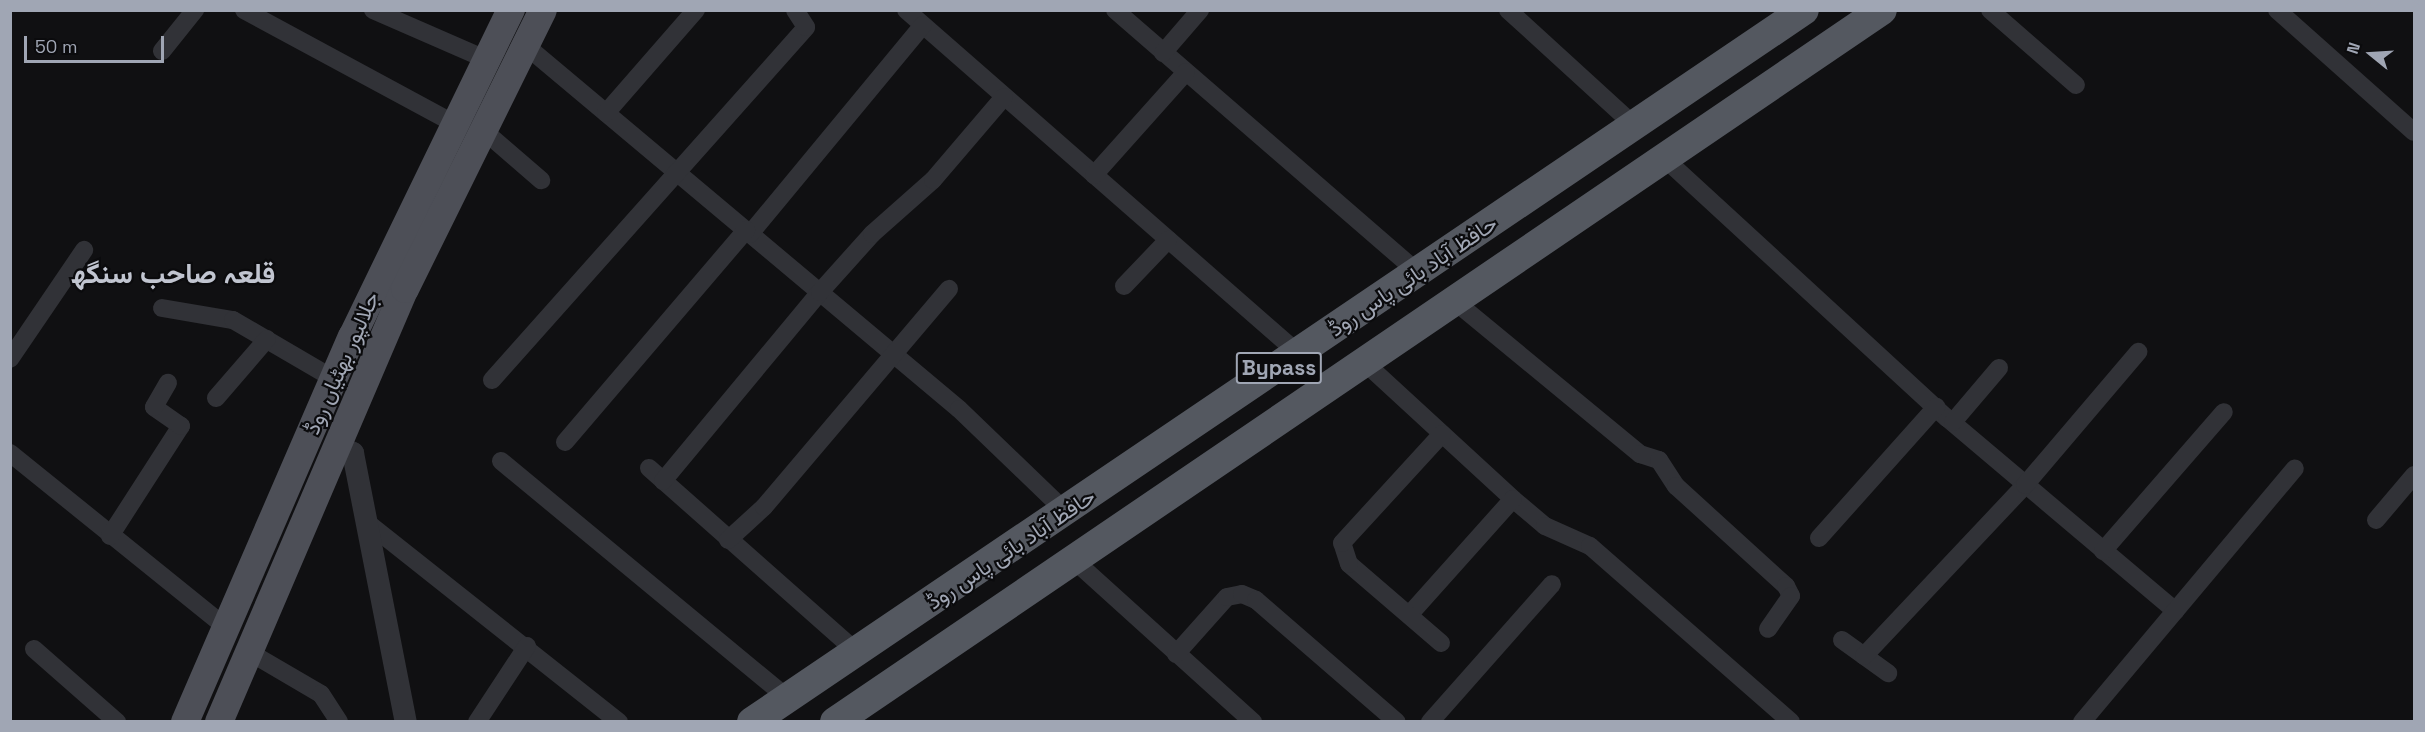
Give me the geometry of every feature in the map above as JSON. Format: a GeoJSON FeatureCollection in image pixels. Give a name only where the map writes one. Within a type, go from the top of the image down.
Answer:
{"type":"FeatureCollection","features":[{"type":"Feature","properties":{"kind":"highway","name":"حافظ آباد بائی پاس روڈ"},"geometry":{"type":"LineString","coordinates":[[752,722],[1066,513],[1804,10]]}},
{"type":"Feature","properties":{"kind":"highway","name":"حافظ آباد بائی پاس روڈ"},"geometry":{"type":"LineString","coordinates":[[835,722],[1076,562],[1452,299],[1882,10]]}},
{"type":"Feature","properties":{"kind":"main road","name":"جلالپور بھٹیاں روڈ"},"geometry":{"type":"LineString","coordinates":[[185,722],[334,379],[453,123],[511,10]]}},
{"type":"Feature","properties":{"kind":"main road","name":"جلالپور بھٹیاں روڈ"},"geometry":{"type":"LineString","coordinates":[[219,722],[335,445],[483,130],[543,10]]}},
{"type":"Feature","properties":{"kind":"street"},"geometry":{"type":"LineString","coordinates":[[162,51],[195,10]]}},
{"type":"Feature","properties":{"kind":"street"},"geometry":{"type":"LineString","coordinates":[[244,10],[453,123]]}},
{"type":"Feature","properties":{"kind":"street"},"geometry":{"type":"LineString","coordinates":[[606,113],[696,10]]}},
{"type":"Feature","properties":{"kind":"street"},"geometry":{"type":"LineString","coordinates":[[492,380],[806,27],[795,10]]}},
{"type":"Feature","properties":{"kind":"street"},"geometry":{"type":"LineString","coordinates":[[906,10],[1299,354]]}},
{"type":"Feature","properties":{"kind":"street"},"geometry":{"type":"LineString","coordinates":[[1115,10],[1419,273]]}},
{"type":"Feature","properties":{"kind":"street"},"geometry":{"type":"LineString","coordinates":[[1163,52],[1200,10]]}},
{"type":"Feature","properties":{"kind":"street"},"geometry":{"type":"LineString","coordinates":[[1508,10],[1634,125]]}},
{"type":"Feature","properties":{"kind":"street"},"geometry":{"type":"LineString","coordinates":[[1990,10],[2076,85]]}},
{"type":"Feature","properties":{"kind":"street"},"geometry":{"type":"LineString","coordinates":[[2277,10],[2415,132]]}},
{"type":"Feature","properties":{"kind":"street"},"geometry":{"type":"LineString","coordinates":[[376,11],[485,59]]}},
{"type":"Feature","properties":{"kind":"street"},"geometry":{"type":"LineString","coordinates":[[565,442],[748,232],[923,25]]}},
{"type":"Feature","properties":{"kind":"street"},"geometry":{"type":"LineString","coordinates":[[525,45],[893,353],[1066,513]]}},
{"type":"Feature","properties":{"kind":"street"},"geometry":{"type":"LineString","coordinates":[[1094,175],[1186,72]]}},
{"type":"Feature","properties":{"kind":"street"},"geometry":{"type":"LineString","coordinates":[[663,481],[820,292],[872,234],[933,180],[1004,97]]}},
{"type":"Feature","properties":{"kind":"street"},"geometry":{"type":"LineString","coordinates":[[483,130],[541,180]]}},
{"type":"Feature","properties":{"kind":"street"},"geometry":{"type":"LineString","coordinates":[[1663,157],[1936,407],[2175,611]]}},
{"type":"Feature","properties":{"kind":"street"},"geometry":{"type":"LineString","coordinates":[[1124,286],[1168,240]]}},
{"type":"Feature","properties":{"kind":"street"},"geometry":{"type":"LineString","coordinates":[[10,359],[84,250]]}},
{"type":"Feature","properties":{"kind":"street"},"geometry":{"type":"LineString","coordinates":[[728,540],[764,507],[949,289]]}},
{"type":"Feature","properties":{"kind":"street"},"geometry":{"type":"LineString","coordinates":[[1452,299],[1640,454],[1659,460],[1676,486],[1786,586],[1791,596],[1768,629]]}},
{"type":"Feature","properties":{"kind":"street"},"geometry":{"type":"LineString","coordinates":[[162,308],[233,320],[334,379]]}},
{"type":"Feature","properties":{"kind":"street"},"geometry":{"type":"LineString","coordinates":[[216,398],[267,339]]}},
{"type":"Feature","properties":{"kind":"street"},"geometry":{"type":"LineString","coordinates":[[1864,656],[2025,485],[2138,352]]}},
{"type":"Feature","properties":{"kind":"street"},"geometry":{"type":"LineString","coordinates":[[1363,360],[1513,499],[1545,526],[1590,546],[1791,722]]}},
{"type":"Feature","properties":{"kind":"street"},"geometry":{"type":"LineString","coordinates":[[1953,422],[1999,368]]}},
{"type":"Feature","properties":{"kind":"street"},"geometry":{"type":"LineString","coordinates":[[110,536],[181,426],[154,407],[168,383]]}},
{"type":"Feature","properties":{"kind":"street"},"geometry":{"type":"LineString","coordinates":[[1819,538],[1936,407]]}},
{"type":"Feature","properties":{"kind":"street"},"geometry":{"type":"LineString","coordinates":[[2103,551],[2224,412]]}},
{"type":"Feature","properties":{"kind":"street"},"geometry":{"type":"LineString","coordinates":[[1441,643],[1410,614],[1349,564],[1342,543],[1442,434]]}},
{"type":"Feature","properties":{"kind":"street"},"geometry":{"type":"LineString","coordinates":[[335,445],[353,453],[369,524],[406,722]]}},
{"type":"Feature","properties":{"kind":"street"},"geometry":{"type":"LineString","coordinates":[[10,453],[110,536],[226,627]]}},
{"type":"Feature","properties":{"kind":"street"},"geometry":{"type":"LineString","coordinates":[[501,461],[787,698]]}},
{"type":"Feature","properties":{"kind":"street"},"geometry":{"type":"LineString","coordinates":[[649,468],[857,652]]}},
{"type":"Feature","properties":{"kind":"street"},"geometry":{"type":"LineString","coordinates":[[2082,722],[2295,468]]}},
{"type":"Feature","properties":{"kind":"street"},"geometry":{"type":"LineString","coordinates":[[2376,520],[2415,475]]}},
{"type":"Feature","properties":{"kind":"street"},"geometry":{"type":"LineString","coordinates":[[1410,614],[1513,499]]}},
{"type":"Feature","properties":{"kind":"street"},"geometry":{"type":"LineString","coordinates":[[369,524],[527,646],[619,722]]}},
{"type":"Feature","properties":{"kind":"street"},"geometry":{"type":"LineString","coordinates":[[1076,562],[1253,722]]}},
{"type":"Feature","properties":{"kind":"street"},"geometry":{"type":"LineString","coordinates":[[1430,722],[1552,584]]}},
{"type":"Feature","properties":{"kind":"street"},"geometry":{"type":"LineString","coordinates":[[1176,654],[1227,597],[1242,594],[1256,600],[1397,722]]}},
{"type":"Feature","properties":{"kind":"street"},"geometry":{"type":"LineString","coordinates":[[1842,640],[1888,673]]}},
{"type":"Feature","properties":{"kind":"street"},"geometry":{"type":"LineString","coordinates":[[477,722],[527,646]]}},
{"type":"Feature","properties":{"kind":"street"},"geometry":{"type":"LineString","coordinates":[[34,649],[117,722]]}},
{"type":"Feature","properties":{"kind":"street"},"geometry":{"type":"LineString","coordinates":[[249,652],[321,693],[339,722]]}},
{"type":"Feature","properties":{"kind":"district","name":"قلعہ صاحب سنگھ"},"geometry":{"type":"Point","coordinates":[173,273]}}]}
